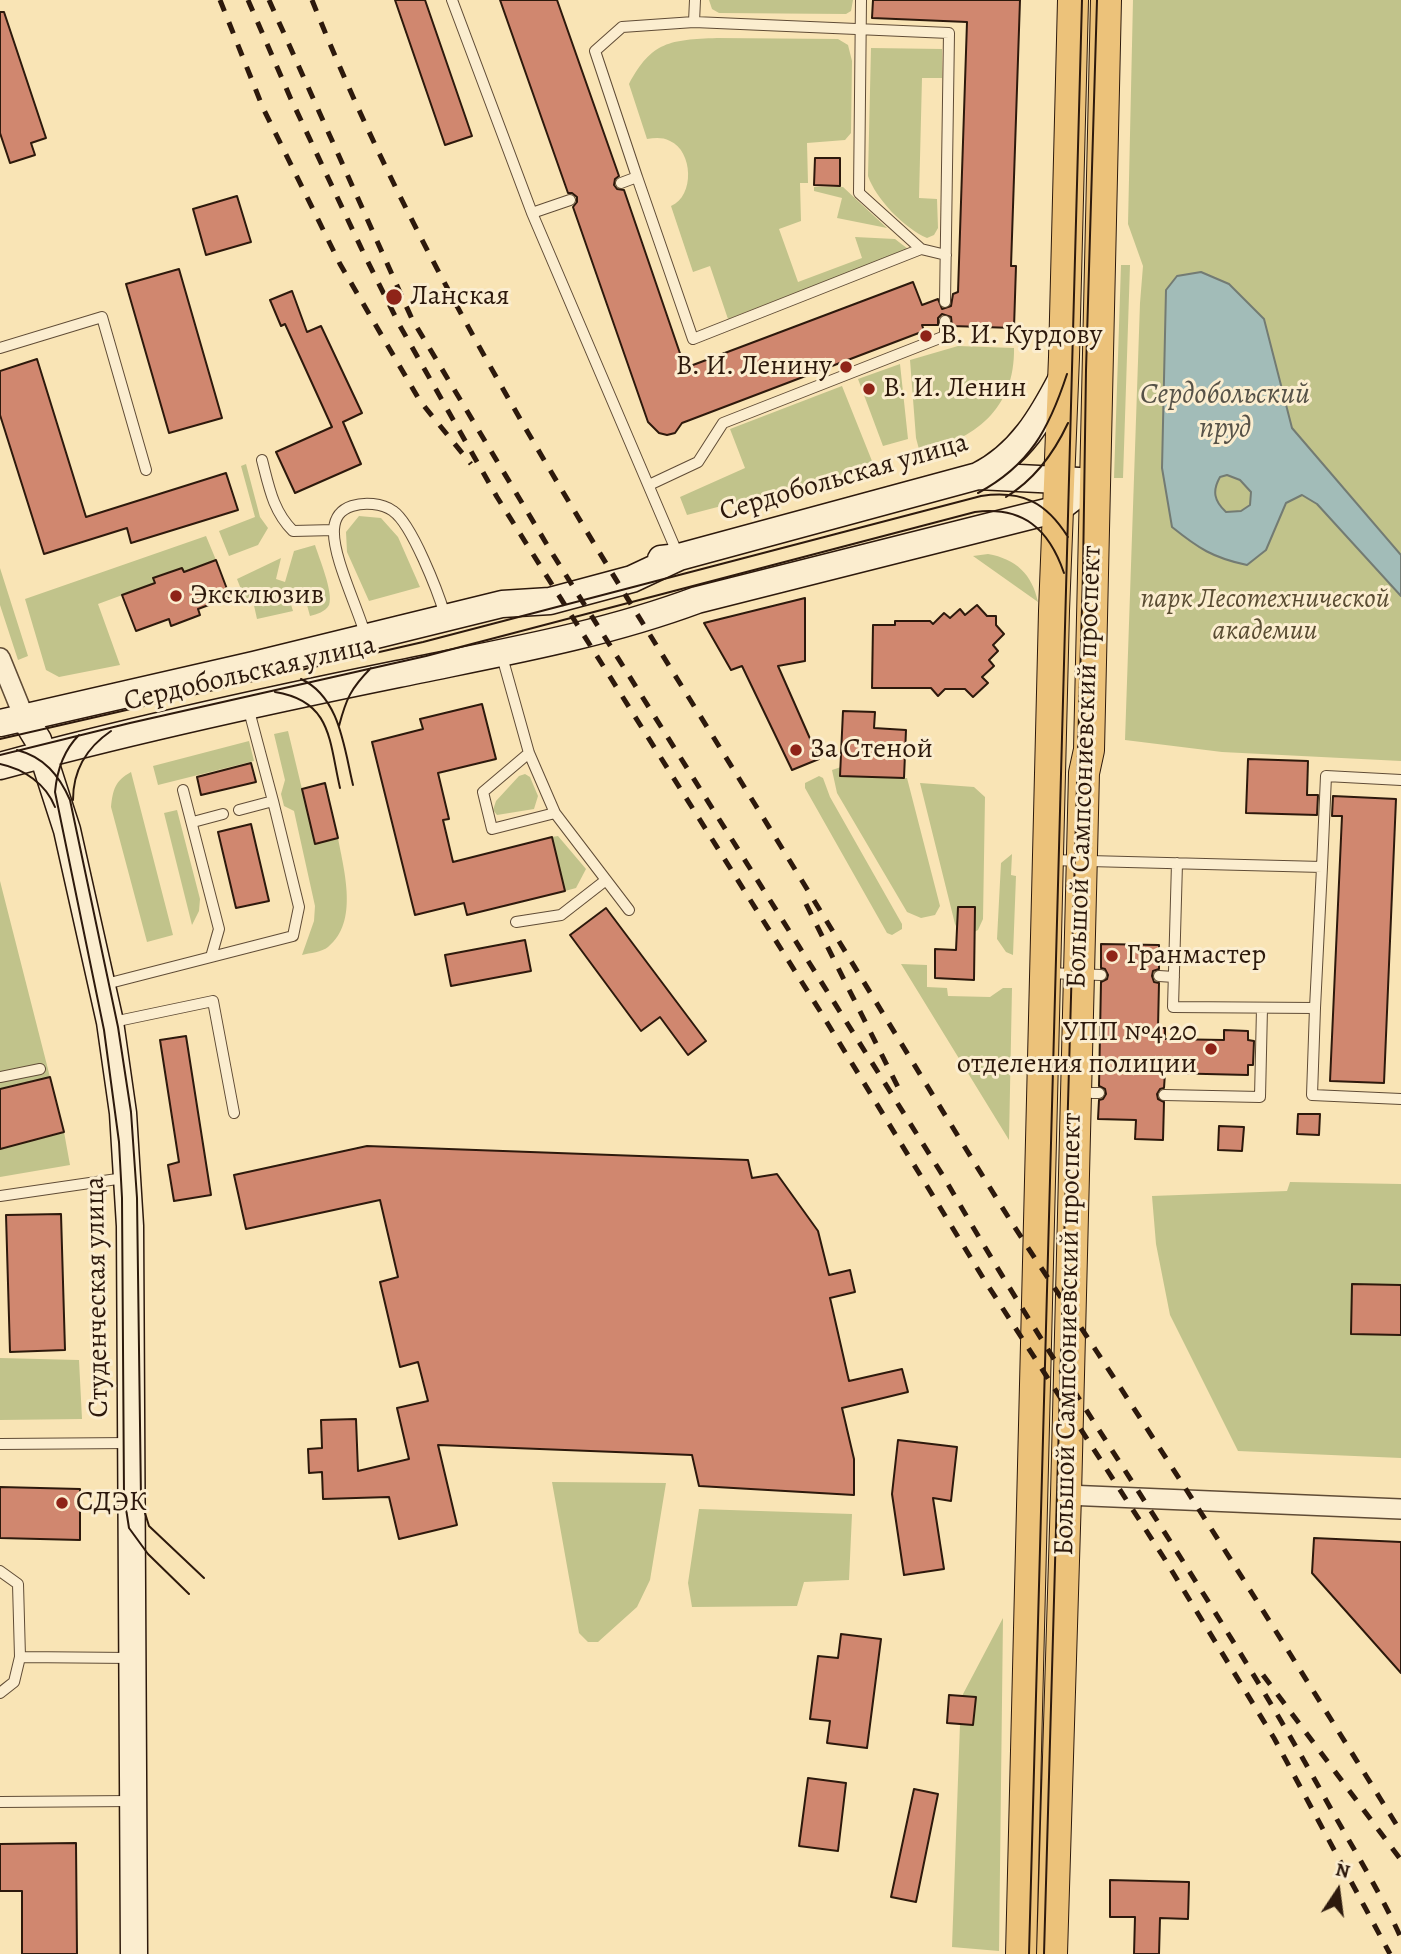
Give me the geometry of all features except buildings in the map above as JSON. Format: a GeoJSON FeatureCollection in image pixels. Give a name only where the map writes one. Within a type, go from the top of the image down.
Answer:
{"type":"FeatureCollection","features":[{"type":"Feature","properties":{"kind":"main road","name":"Большой Сампсониевский проспект"},"geometry":{"type":"LineString","coordinates":[[1021,1954],[1044,973],[1073,0]]}},
{"type":"Feature","properties":{"kind":"main road","name":"Большой Сампсониевский проспект"},"geometry":{"type":"LineString","coordinates":[[1052,1954],[1066,1495],[1089,974],[1082,861],[1084,773],[1089,750],[1106,0]]}},
{"type":"Feature","properties":{"kind":"main road","name":"Сердобольская улица"},"geometry":{"type":"LineString","coordinates":[[12,720],[502,604],[550,601],[632,579],[679,557],[978,476],[997,466],[1015,451],[1046,409],[1063,376]]}},
{"type":"Feature","properties":{"kind":"main road"},"geometry":{"type":"LineString","coordinates":[[978,476],[1058,495],[1094,481]]}},
{"type":"Feature","properties":{"kind":"main road","name":"Сердобольская улица"},"geometry":{"type":"LineString","coordinates":[[0,766],[248,705],[508,651],[585,622],[639,607],[697,600],[1058,495]]}},
{"type":"Feature","properties":{"kind":"main road","name":"Студенческая улица"},"geometry":{"type":"LineString","coordinates":[[12,720],[43,754],[67,830],[110,1022],[120,1085],[128,1178],[134,1954]]}},
{"type":"Feature","properties":{"kind":"street","name":"Студенческая улица"},"geometry":{"type":"LineString","coordinates":[[0,658],[12,720]]}},
{"type":"Feature","properties":{"kind":"street"},"geometry":{"type":"LineString","coordinates":[[1066,1495],[1401,1509]]}},
{"type":"Feature","properties":{"kind":"lane"},"geometry":{"type":"LineString","coordinates":[[452,0],[532,213],[679,557]]}},
{"type":"Feature","properties":{"kind":"lane"},"geometry":{"type":"LineString","coordinates":[[694,23],[695,0]]}},
{"type":"Feature","properties":{"kind":"lane"},"geometry":{"type":"LineString","coordinates":[[861,0],[859,193],[922,249],[946,255]]}},
{"type":"Feature","properties":{"kind":"lane"},"geometry":{"type":"LineString","coordinates":[[922,249],[694,339],[595,51],[622,27],[694,23],[949,33],[945,302]]}},
{"type":"Feature","properties":{"kind":"lane"},"geometry":{"type":"LineString","coordinates":[[621,183],[638,177]]}},
{"type":"Feature","properties":{"kind":"lane"},"geometry":{"type":"LineString","coordinates":[[532,213],[570,200]]}},
{"type":"Feature","properties":{"kind":"lane"},"geometry":{"type":"LineString","coordinates":[[0,348],[102,317],[146,470]]}},
{"type":"Feature","properties":{"kind":"lane"},"geometry":{"type":"LineString","coordinates":[[649,485],[698,462],[723,423],[945,336],[945,321]]}},
{"type":"Feature","properties":{"kind":"lane"},"geometry":{"type":"LineString","coordinates":[[262,460],[274,505],[281,519],[293,531],[334,530]]}},
{"type":"Feature","properties":{"kind":"lane"},"geometry":{"type":"LineString","coordinates":[[366,638],[336,552],[334,530],[336,517],[343,509],[359,503],[392,509],[404,521],[439,595],[446,618]]}},
{"type":"Feature","properties":{"kind":"lane"},"geometry":{"type":"LineString","coordinates":[[508,651],[528,752],[555,813],[629,910]]}},
{"type":"Feature","properties":{"kind":"lane"},"geometry":{"type":"LineString","coordinates":[[102,985],[293,936],[299,907],[248,705]]}},
{"type":"Feature","properties":{"kind":"lane"},"geometry":{"type":"LineString","coordinates":[[528,752],[483,792],[492,829],[555,813]]}},
{"type":"Feature","properties":{"kind":"lane"},"geometry":{"type":"LineString","coordinates":[[1401,780],[1326,776],[1312,1095],[1401,1099]]}},
{"type":"Feature","properties":{"kind":"lane"},"geometry":{"type":"LineString","coordinates":[[184,790],[219,929],[211,957]]}},
{"type":"Feature","properties":{"kind":"lane"},"geometry":{"type":"LineString","coordinates":[[239,810],[273,801]]}},
{"type":"Feature","properties":{"kind":"lane"},"geometry":{"type":"LineString","coordinates":[[192,822],[223,814]]}},
{"type":"Feature","properties":{"kind":"lane"},"geometry":{"type":"LineString","coordinates":[[1048,860],[1322,867]]}},
{"type":"Feature","properties":{"kind":"lane"},"geometry":{"type":"LineString","coordinates":[[1177,863],[1173,1007],[1315,1008]]}},
{"type":"Feature","properties":{"kind":"lane"},"geometry":{"type":"LineString","coordinates":[[516,922],[561,915],[606,880]]}},
{"type":"Feature","properties":{"kind":"lane"},"geometry":{"type":"LineString","coordinates":[[1044,973],[1089,974]]}},
{"type":"Feature","properties":{"kind":"lane"},"geometry":{"type":"LineString","coordinates":[[1159,976],[1174,976]]}},
{"type":"Feature","properties":{"kind":"lane"},"geometry":{"type":"LineString","coordinates":[[110,1022],[213,1001],[234,1114]]}},
{"type":"Feature","properties":{"kind":"lane"},"geometry":{"type":"LineString","coordinates":[[1164,1095],[1260,1097],[1262,1008]]}},
{"type":"Feature","properties":{"kind":"lane"},"geometry":{"type":"LineString","coordinates":[[0,1077],[40,1069]]}},
{"type":"Feature","properties":{"kind":"lane"},"geometry":{"type":"LineString","coordinates":[[0,1196],[128,1178]]}},
{"type":"Feature","properties":{"kind":"lane"},"geometry":{"type":"LineString","coordinates":[[0,1444],[131,1443]]}},
{"type":"Feature","properties":{"kind":"lane"},"geometry":{"type":"LineString","coordinates":[[0,1571],[18,1584],[20,1657],[14,1682],[0,1693]]}},
{"type":"Feature","properties":{"kind":"lane"},"geometry":{"type":"LineString","coordinates":[[20,1657],[132,1658]]}},
{"type":"Feature","properties":{"kind":"lane"},"geometry":{"type":"LineString","coordinates":[[0,1802],[133,1801]]}},
{"type":"Feature","properties":{"kind":"green space"},"geometry":{"type":"Polygon","coordinates":[[[709,0],[853,0],[851,11],[846,14],[719,13],[712,9],[709,0]]]}},
{"type":"Feature","properties":{"kind":"green space","name":"парк Лесотехнической академии"},"geometry":{"type":"Polygon","coordinates":[[[1133,0],[1401,0],[1401,761],[1222,752],[1125,740],[1143,266],[1128,224],[1133,0]]]}},
{"type":"Feature","properties":{"kind":"green space"},"geometry":{"type":"Polygon","coordinates":[[[838,39],[848,45],[852,61],[851,133],[845,140],[807,143],[808,183],[800,183],[801,221],[779,229],[798,282],[862,258],[855,237],[895,239],[908,249],[728,319],[710,266],[693,272],[671,206],[679,201],[684,193],[687,163],[678,146],[667,140],[647,139],[629,84],[646,59],[664,46],[687,40],[838,39]]]}},
{"type":"Feature","properties":{"kind":"green space"},"geometry":{"type":"Polygon","coordinates":[[[871,48],[942,49],[942,78],[922,78],[919,198],[937,199],[938,228],[934,235],[927,238],[892,212],[877,194],[868,176],[871,48]]]}},
{"type":"Feature","properties":{"kind":"green space"},"geometry":{"type":"Polygon","coordinates":[[[814,187],[843,187],[887,228],[837,218],[842,198],[814,191],[814,187]]]}},
{"type":"Feature","properties":{"kind":"green space"},"geometry":{"type":"Polygon","coordinates":[[[1121,265],[1130,265],[1123,478],[1114,478],[1121,265]]]}},
{"type":"Feature","properties":{"kind":"green space"},"geometry":{"type":"Polygon","coordinates":[[[958,346],[1014,348],[1013,369],[1007,388],[988,418],[974,430],[940,447],[920,453],[916,438],[910,360],[958,346]]]}},
{"type":"Feature","properties":{"kind":"green space"},"geometry":{"type":"Polygon","coordinates":[[[900,364],[908,439],[883,446],[858,379],[900,364]]]}},
{"type":"Feature","properties":{"kind":"green space"},"geometry":{"type":"Polygon","coordinates":[[[842,386],[874,466],[687,515],[680,497],[745,468],[730,429],[842,386]]]}},
{"type":"Feature","properties":{"kind":"green space"},"geometry":{"type":"Polygon","coordinates":[[[246,464],[260,517],[268,528],[258,545],[229,556],[219,531],[255,517],[241,466],[246,464]]]}},
{"type":"Feature","properties":{"kind":"green space"},"geometry":{"type":"Polygon","coordinates":[[[359,516],[381,518],[398,537],[420,587],[369,601],[347,552],[346,532],[359,516]]]}},
{"type":"Feature","properties":{"kind":"green space"},"geometry":{"type":"Polygon","coordinates":[[[206,536],[216,560],[184,572],[182,568],[154,578],[155,583],[98,604],[120,665],[59,677],[46,670],[25,599],[206,536]]]}},
{"type":"Feature","properties":{"kind":"green space"},"geometry":{"type":"Polygon","coordinates":[[[315,545],[329,592],[329,605],[310,616],[302,587],[287,592],[293,611],[257,619],[253,601],[246,602],[237,579],[281,558],[276,579],[285,582],[294,551],[315,545]]]}},
{"type":"Feature","properties":{"kind":"green space"},"geometry":{"type":"Polygon","coordinates":[[[988,554],[1007,560],[1021,569],[1032,583],[1038,602],[973,556],[988,554]]]}},
{"type":"Feature","properties":{"kind":"green space"},"geometry":{"type":"Polygon","coordinates":[[[0,568],[28,656],[18,660],[0,605],[0,568]]]}},
{"type":"Feature","properties":{"kind":"green space"},"geometry":{"type":"Polygon","coordinates":[[[288,731],[315,843],[338,838],[347,895],[343,924],[338,936],[325,949],[302,955],[314,921],[315,906],[294,811],[284,806],[281,794],[285,780],[274,734],[288,731]]]}},
{"type":"Feature","properties":{"kind":"green space"},"geometry":{"type":"Polygon","coordinates":[[[249,741],[254,761],[158,785],[153,766],[249,741]]]}},
{"type":"Feature","properties":{"kind":"green space"},"geometry":{"type":"Polygon","coordinates":[[[841,767],[841,776],[907,778],[940,906],[935,915],[921,918],[907,912],[837,793],[832,770],[841,767]]]}},
{"type":"Feature","properties":{"kind":"green space"},"geometry":{"type":"Polygon","coordinates":[[[131,772],[173,935],[147,942],[111,807],[116,786],[131,772]]]}},
{"type":"Feature","properties":{"kind":"green space"},"geometry":{"type":"Polygon","coordinates":[[[525,774],[530,777],[538,796],[534,809],[497,815],[493,810],[496,801],[519,776],[525,774]]]}},
{"type":"Feature","properties":{"kind":"green space"},"geometry":{"type":"Polygon","coordinates":[[[819,776],[823,778],[830,797],[902,924],[902,929],[892,935],[887,933],[805,788],[805,783],[819,776]]]}},
{"type":"Feature","properties":{"kind":"green space"},"geometry":{"type":"Polygon","coordinates":[[[920,783],[974,787],[985,797],[983,919],[978,930],[972,933],[958,930],[955,924],[920,783]]]}},
{"type":"Feature","properties":{"kind":"green space"},"geometry":{"type":"Polygon","coordinates":[[[177,810],[200,899],[199,911],[192,925],[164,813],[177,810]]]}},
{"type":"Feature","properties":{"kind":"green space"},"geometry":{"type":"Polygon","coordinates":[[[558,836],[586,869],[576,888],[565,891],[552,837],[558,836]]]}},
{"type":"Feature","properties":{"kind":"green space"},"geometry":{"type":"Polygon","coordinates":[[[1012,854],[1011,875],[1016,876],[1013,955],[1006,952],[997,939],[1001,863],[1012,854]]]}},
{"type":"Feature","properties":{"kind":"green space"},"geometry":{"type":"Polygon","coordinates":[[[0,881],[70,1165],[0,1177],[0,881]]]}},
{"type":"Feature","properties":{"kind":"green space"},"geometry":{"type":"Polygon","coordinates":[[[901,964],[927,965],[927,987],[947,988],[948,996],[990,997],[1003,988],[1012,988],[1009,1140],[901,964]]]}},
{"type":"Feature","properties":{"kind":"green space"},"geometry":{"type":"Polygon","coordinates":[[[1290,1182],[1401,1184],[1401,1458],[1238,1451],[1170,1315],[1156,1244],[1152,1196],[1287,1191],[1290,1182]]]}},
{"type":"Feature","properties":{"kind":"green space"},"geometry":{"type":"Polygon","coordinates":[[[0,1358],[79,1360],[82,1419],[0,1420],[0,1358]]]}},
{"type":"Feature","properties":{"kind":"green space"},"geometry":{"type":"Polygon","coordinates":[[[552,1482],[666,1483],[650,1580],[637,1607],[598,1642],[588,1642],[579,1633],[552,1482]]]}},
{"type":"Feature","properties":{"kind":"green space"},"geometry":{"type":"Polygon","coordinates":[[[699,1509],[852,1514],[849,1580],[804,1582],[797,1606],[692,1607],[688,1583],[699,1509]]]}},
{"type":"Feature","properties":{"kind":"green space"},"geometry":{"type":"Polygon","coordinates":[[[1003,1618],[999,1951],[952,1947],[960,1724],[973,1725],[976,1698],[962,1696],[1003,1618]]]}},
{"type":"Feature","properties":{"kind":"water","name":"Сердобольский пруд"},"geometry":{"type":"Polygon","coordinates":[[[1201,272],[1229,284],[1264,319],[1292,428],[1401,555],[1401,596],[1317,504],[1302,495],[1286,503],[1266,550],[1247,565],[1206,551],[1172,527],[1162,468],[1166,290],[1177,276],[1201,272]],[[1227,475],[1220,477],[1217,482],[1215,496],[1226,512],[1241,511],[1250,505],[1251,492],[1240,480],[1227,475]]]}},
{"type":"Feature","properties":{"kind":"tram line"},"geometry":{"type":"LineString","coordinates":[[1029,1954],[1082,0]]}},
{"type":"Feature","properties":{"kind":"tram line"},"geometry":{"type":"LineString","coordinates":[[1044,1954],[1097,0]]}},
{"type":"Feature","properties":{"kind":"tram line"},"geometry":{"type":"LineString","coordinates":[[978,493],[1011,470],[1035,444],[1053,412],[1067,374]]}},
{"type":"Feature","properties":{"kind":"tram line"},"geometry":{"type":"LineString","coordinates":[[1006,497],[1042,465],[1068,423]]}},
{"type":"Feature","properties":{"kind":"tram line"},"geometry":{"type":"LineString","coordinates":[[0,739],[423,642],[981,496],[1009,495],[1032,501],[1051,515],[1068,537]]}},
{"type":"Feature","properties":{"kind":"tram line"},"geometry":{"type":"LineString","coordinates":[[0,755],[426,656],[975,512],[1007,513],[1032,524],[1051,544],[1064,573]]}},
{"type":"Feature","properties":{"kind":"tram line"},"geometry":{"type":"LineString","coordinates":[[339,726],[350,694],[371,668]]}},
{"type":"Feature","properties":{"kind":"tram line"},"geometry":{"type":"LineString","coordinates":[[301,679],[314,687],[332,711],[343,740],[353,785]]}},
{"type":"Feature","properties":{"kind":"tram line"},"geometry":{"type":"LineString","coordinates":[[275,692],[308,704],[318,714],[330,739],[340,788]]}},
{"type":"Feature","properties":{"kind":"tram line"},"geometry":{"type":"LineString","coordinates":[[73,800],[78,769],[88,752],[111,731]]}},
{"type":"Feature","properties":{"kind":"tram line"},"geometry":{"type":"LineString","coordinates":[[79,735],[62,761],[55,792],[104,1030],[119,1142],[122,1198],[124,1496],[129,1528],[148,1554],[189,1594]]}},
{"type":"Feature","properties":{"kind":"tram line"},"geometry":{"type":"LineString","coordinates":[[17,750],[35,757],[50,768],[70,800],[118,1027],[131,1112],[137,1198],[141,1500],[149,1526],[204,1578]]}},
{"type":"Feature","properties":{"kind":"tram line"},"geometry":{"type":"LineString","coordinates":[[0,764],[33,779],[46,791],[55,807]]}},
{"type":"Feature","properties":{"kind":"railway"},"geometry":{"type":"LineString","coordinates":[[220,0],[263,108],[340,264],[420,401],[471,464]]}},
{"type":"Feature","properties":{"kind":"railway"},"geometry":{"type":"LineString","coordinates":[[248,0],[290,97],[400,326],[497,497],[820,1011],[985,1281],[1164,1558],[1274,1738],[1390,1954]]}},
{"type":"Feature","properties":{"kind":"railway"},"geometry":{"type":"LineString","coordinates":[[269,0],[412,319],[552,553],[945,1179],[1037,1333],[1229,1635],[1320,1789],[1401,1938]]}},
{"type":"Feature","properties":{"kind":"railway"},"geometry":{"type":"LineString","coordinates":[[312,0],[357,106],[407,210],[460,312],[575,512],[1009,1218],[1174,1471],[1401,1832]]}},
{"type":"Feature","properties":{"kind":"railway"},"geometry":{"type":"LineString","coordinates":[[806,904],[902,1095]]}},
{"type":"Feature","properties":{"kind":"railway"},"geometry":{"type":"LineString","coordinates":[[1263,1675],[1401,1860]]}},
{"type":"Feature","properties":{"kind":"place","name":"Ланская"},"geometry":{"type":"Point","coordinates":[394,297]}},
{"type":"Feature","properties":{"kind":"place","name":"В. И. Курдову"},"geometry":{"type":"Point","coordinates":[926,336]}},
{"type":"Feature","properties":{"kind":"place","name":"В. И. Ленину"},"geometry":{"type":"Point","coordinates":[846,367]}},
{"type":"Feature","properties":{"kind":"place","name":"В. И. Ленин"},"geometry":{"type":"Point","coordinates":[869,389]}},
{"type":"Feature","properties":{"kind":"place","name":"Эксклюзив"},"geometry":{"type":"Point","coordinates":[176,596]}},
{"type":"Feature","properties":{"kind":"place","name":"За Стеной"},"geometry":{"type":"Point","coordinates":[796,750]}},
{"type":"Feature","properties":{"kind":"place","name":"Гранмастер"},"geometry":{"type":"Point","coordinates":[1112,956]}},
{"type":"Feature","properties":{"kind":"place","name":"УПП №4 20 отделения полиции"},"geometry":{"type":"Point","coordinates":[1211,1049]}},
{"type":"Feature","properties":{"kind":"place","name":"СДЭК"},"geometry":{"type":"Point","coordinates":[62,1503]}}]}
